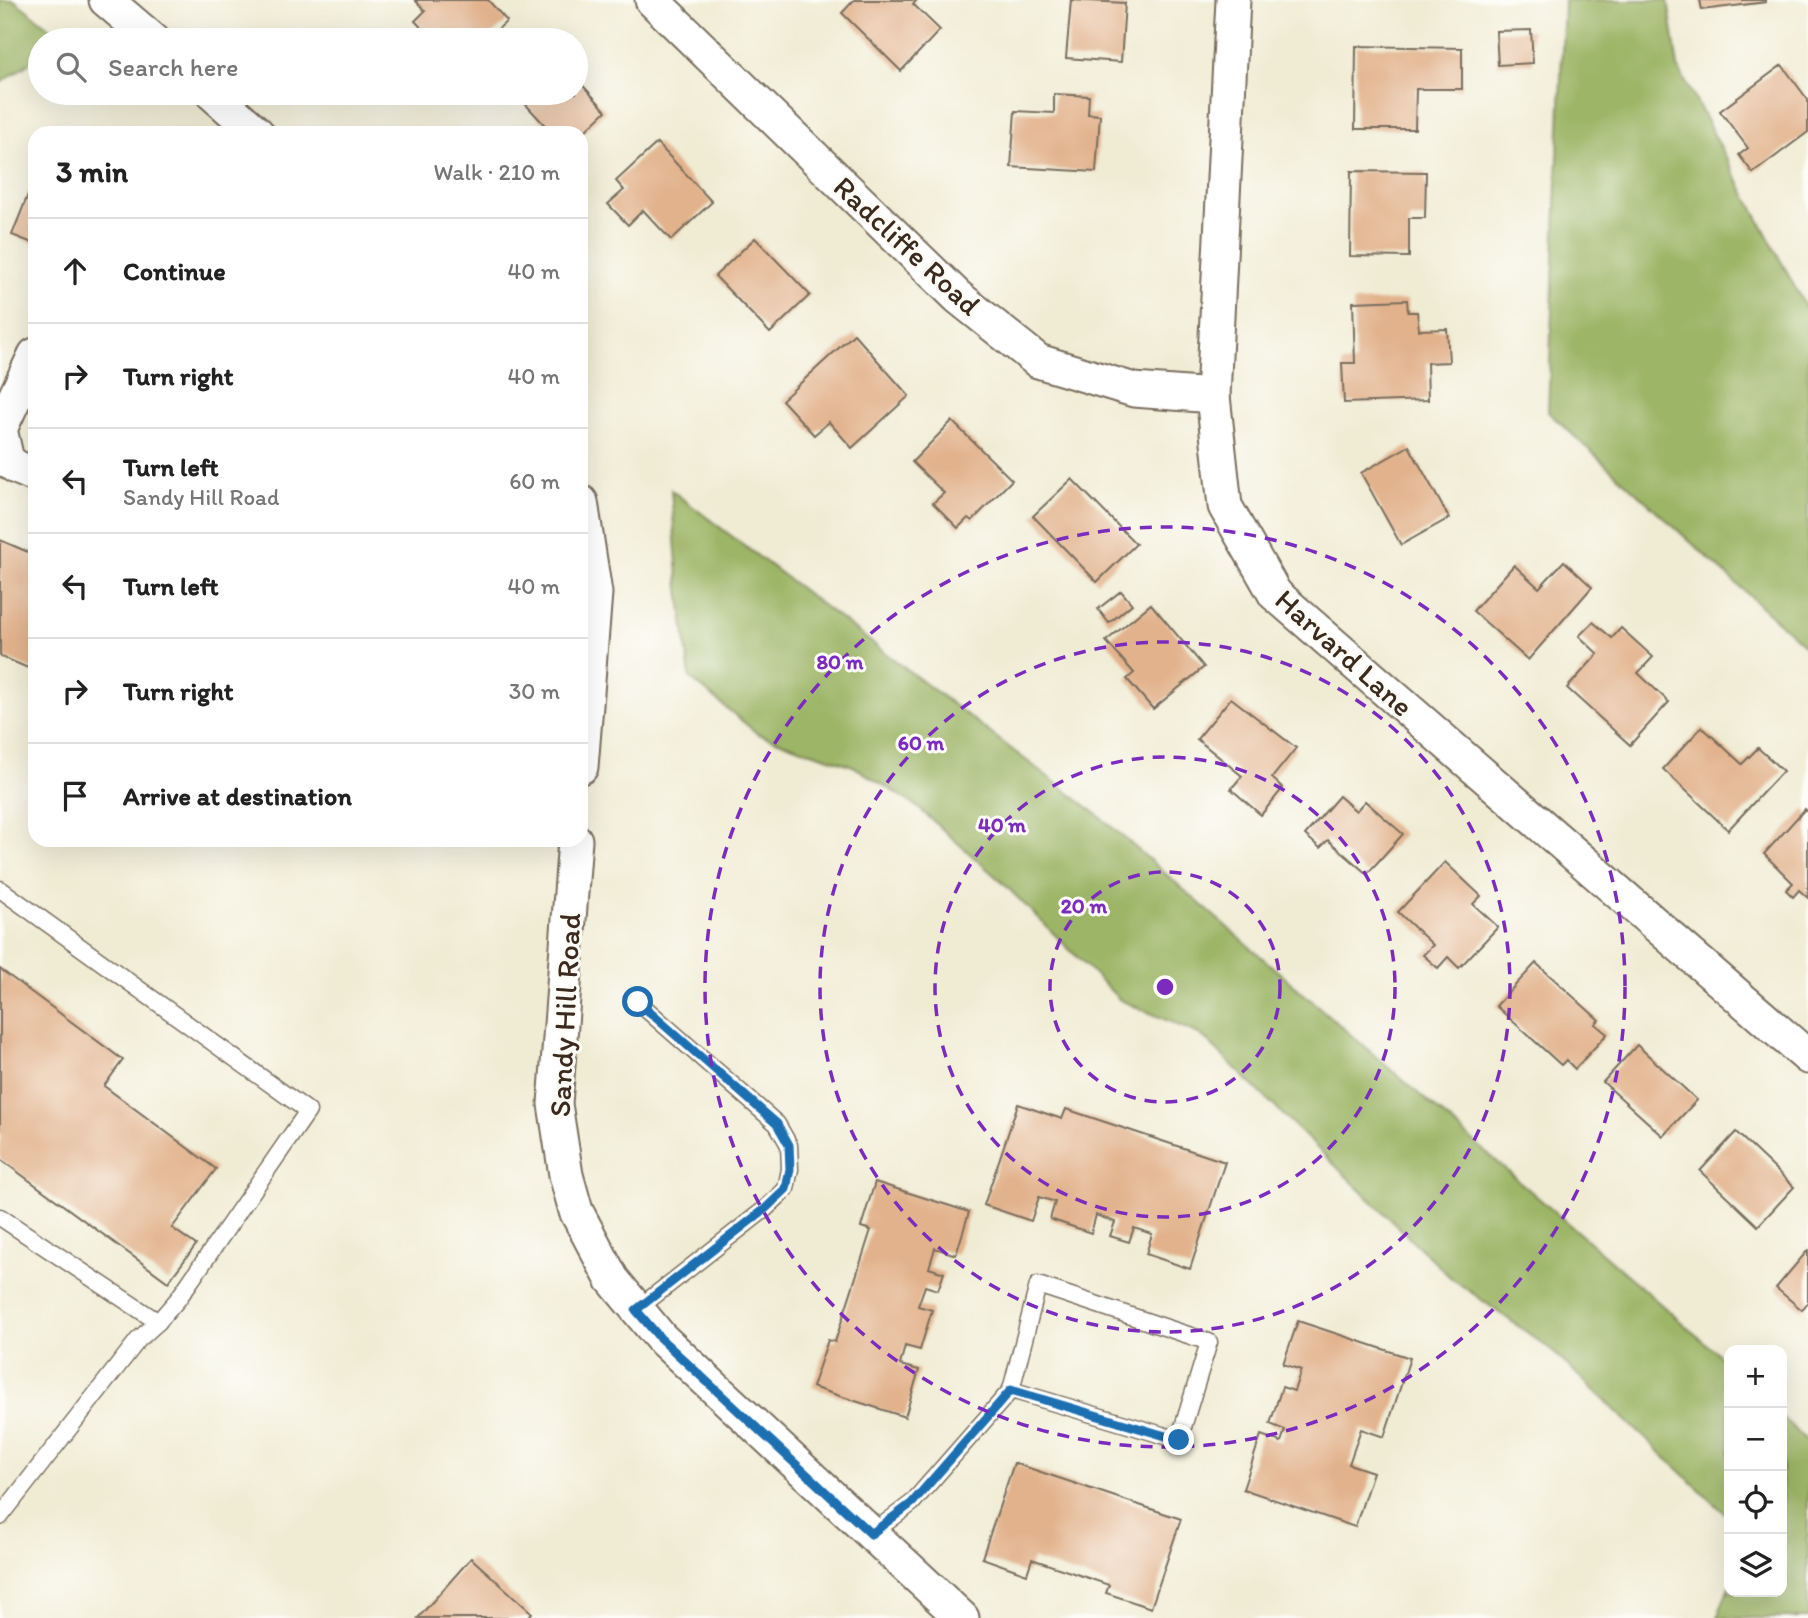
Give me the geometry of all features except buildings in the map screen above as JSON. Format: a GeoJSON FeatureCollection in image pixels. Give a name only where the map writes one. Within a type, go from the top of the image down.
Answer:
{"type":"FeatureCollection","features":[{"type":"Feature","properties":{"kind":"street"},"geometry":{"type":"LineString","coordinates":[[106,0],[139,28]]}},
{"type":"Feature","properties":{"kind":"street","name":"Radcliffe Road"},"geometry":{"type":"LineString","coordinates":[[652,0],[957,297],[1038,360],[1133,390],[1213,396]]}},
{"type":"Feature","properties":{"kind":"street","name":"Harvard Lane"},"geometry":{"type":"LineString","coordinates":[[1233,0],[1213,396],[1225,506],[1275,594],[1808,1057]]}},
{"type":"Feature","properties":{"kind":"street"},"geometry":{"type":"LineString","coordinates":[[226,105],[249,126]]}},
{"type":"Feature","properties":{"kind":"street"},"geometry":{"type":"LineString","coordinates":[[28,370],[0,429],[6,460],[28,472]]}},
{"type":"Feature","properties":{"kind":"street"},"geometry":{"type":"LineString","coordinates":[[588,551],[594,593],[588,673]]}},
{"type":"Feature","properties":{"kind":"street","name":"Sandy Hill Road"},"geometry":{"type":"LineString","coordinates":[[574,847],[555,1104],[566,1175],[576,1211],[612,1279],[660,1338],[962,1618]]}},
{"type":"Feature","properties":{"kind":"lane"},"geometry":{"type":"LineString","coordinates":[[0,888],[308,1111],[178,1299],[138,1340],[0,1517]]}},
{"type":"Feature","properties":{"kind":"lane"},"geometry":{"type":"LineString","coordinates":[[636,1310],[765,1209],[786,1189],[790,1169],[789,1145],[777,1124],[638,1002]]}},
{"type":"Feature","properties":{"kind":"lane"},"geometry":{"type":"LineString","coordinates":[[0,1217],[158,1322]]}},
{"type":"Feature","properties":{"kind":"lane"},"geometry":{"type":"LineString","coordinates":[[871,1534],[912,1503],[1011,1390],[1038,1285],[1209,1342],[1179,1440],[1011,1390]]}},
{"type":"Feature","properties":{"kind":"green space"},"geometry":{"type":"Polygon","coordinates":[[[0,0],[14,0],[50,28],[28,28],[28,64],[0,83],[0,0]]]}},
{"type":"Feature","properties":{"kind":"green space"},"geometry":{"type":"Polygon","coordinates":[[[1564,0],[1668,0],[1678,67],[1808,312],[1808,649],[1548,412],[1564,0]]]}},
{"type":"Feature","properties":{"kind":"green space"},"geometry":{"type":"Polygon","coordinates":[[[671,490],[1098,815],[1718,1354],[1724,1361],[1724,1512],[1550,1349],[1450,1277],[1201,1035],[1120,1000],[1003,883],[916,806],[853,766],[758,734],[690,678],[671,490]]]}},
{"type":"Feature","properties":{"kind":"green space"},"geometry":{"type":"Polygon","coordinates":[[[1787,1422],[1808,1442],[1808,1618],[1717,1618],[1725,1597],[1787,1597],[1787,1422]]]}},
{"type":"Feature","properties":{"kind":"route"},"geometry":{"type":"LineString","coordinates":[[638,1002],[762,1108],[777,1124],[789,1145],[790,1169],[786,1189],[765,1209],[636,1310],[660,1338],[871,1534],[912,1503],[1011,1390],[1179,1440]]}}]}
